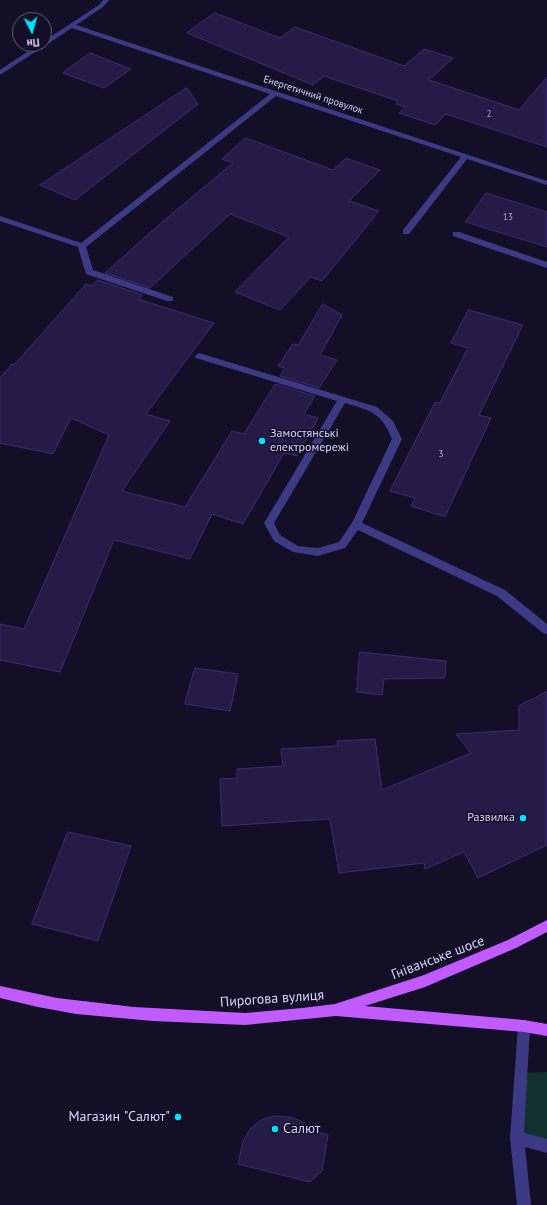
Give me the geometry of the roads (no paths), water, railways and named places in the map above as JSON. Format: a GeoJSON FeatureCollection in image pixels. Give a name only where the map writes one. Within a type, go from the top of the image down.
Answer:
{"type":"FeatureCollection","features":[{"type":"Feature","properties":{"kind":"main road","name":"Гніванське шосе"},"geometry":{"type":"LineString","coordinates":[[336,1010],[425,981],[512,944],[547,926]]}},
{"type":"Feature","properties":{"kind":"main road","name":"Пирогова вулиця"},"geometry":{"type":"LineString","coordinates":[[0,992],[19,997],[107,1012],[204,1019],[246,1019],[336,1010],[524,1026],[547,1030]]}},
{"type":"Feature","properties":{"kind":"street"},"geometry":{"type":"LineString","coordinates":[[0,73],[72,26],[101,6],[106,0]]}},
{"type":"Feature","properties":{"kind":"street","name":"Енергетичний провулок"},"geometry":{"type":"LineString","coordinates":[[72,26],[547,183]]}},
{"type":"Feature","properties":{"kind":"street"},"geometry":{"type":"LineString","coordinates":[[82,246],[276,93]]}},
{"type":"Feature","properties":{"kind":"street"},"geometry":{"type":"LineString","coordinates":[[406,232],[465,156]]}},
{"type":"Feature","properties":{"kind":"street"},"geometry":{"type":"LineString","coordinates":[[0,218],[82,246]]}},
{"type":"Feature","properties":{"kind":"street"},"geometry":{"type":"LineString","coordinates":[[456,234],[547,265]]}},
{"type":"Feature","properties":{"kind":"street"},"geometry":{"type":"LineString","coordinates":[[82,246],[89,272],[170,300]]}},
{"type":"Feature","properties":{"kind":"street"},"geometry":{"type":"LineString","coordinates":[[199,356],[374,409],[390,423],[397,439],[356,525],[342,545],[318,552],[296,549],[277,538],[269,523],[342,400]]}},
{"type":"Feature","properties":{"kind":"street"},"geometry":{"type":"LineString","coordinates":[[356,525],[500,593],[547,630]]}},
{"type":"Feature","properties":{"kind":"street"},"geometry":{"type":"LineString","coordinates":[[524,1026],[517,1138],[524,1205]]}},
{"type":"Feature","properties":{"kind":"street"},"geometry":{"type":"LineString","coordinates":[[517,1138],[547,1146]]}},
{"type":"Feature","properties":{"kind":"place","name":"Замостянські електромережі"},"geometry":{"type":"Point","coordinates":[262,441]}},
{"type":"Feature","properties":{"kind":"place","name":"Развилка"},"geometry":{"type":"Point","coordinates":[523,818]}},
{"type":"Feature","properties":{"kind":"place","name":"Магазин \"Салют\""},"geometry":{"type":"Point","coordinates":[178,1117]}},
{"type":"Feature","properties":{"kind":"place","name":"Салют"},"geometry":{"type":"Point","coordinates":[275,1129]}}]}
